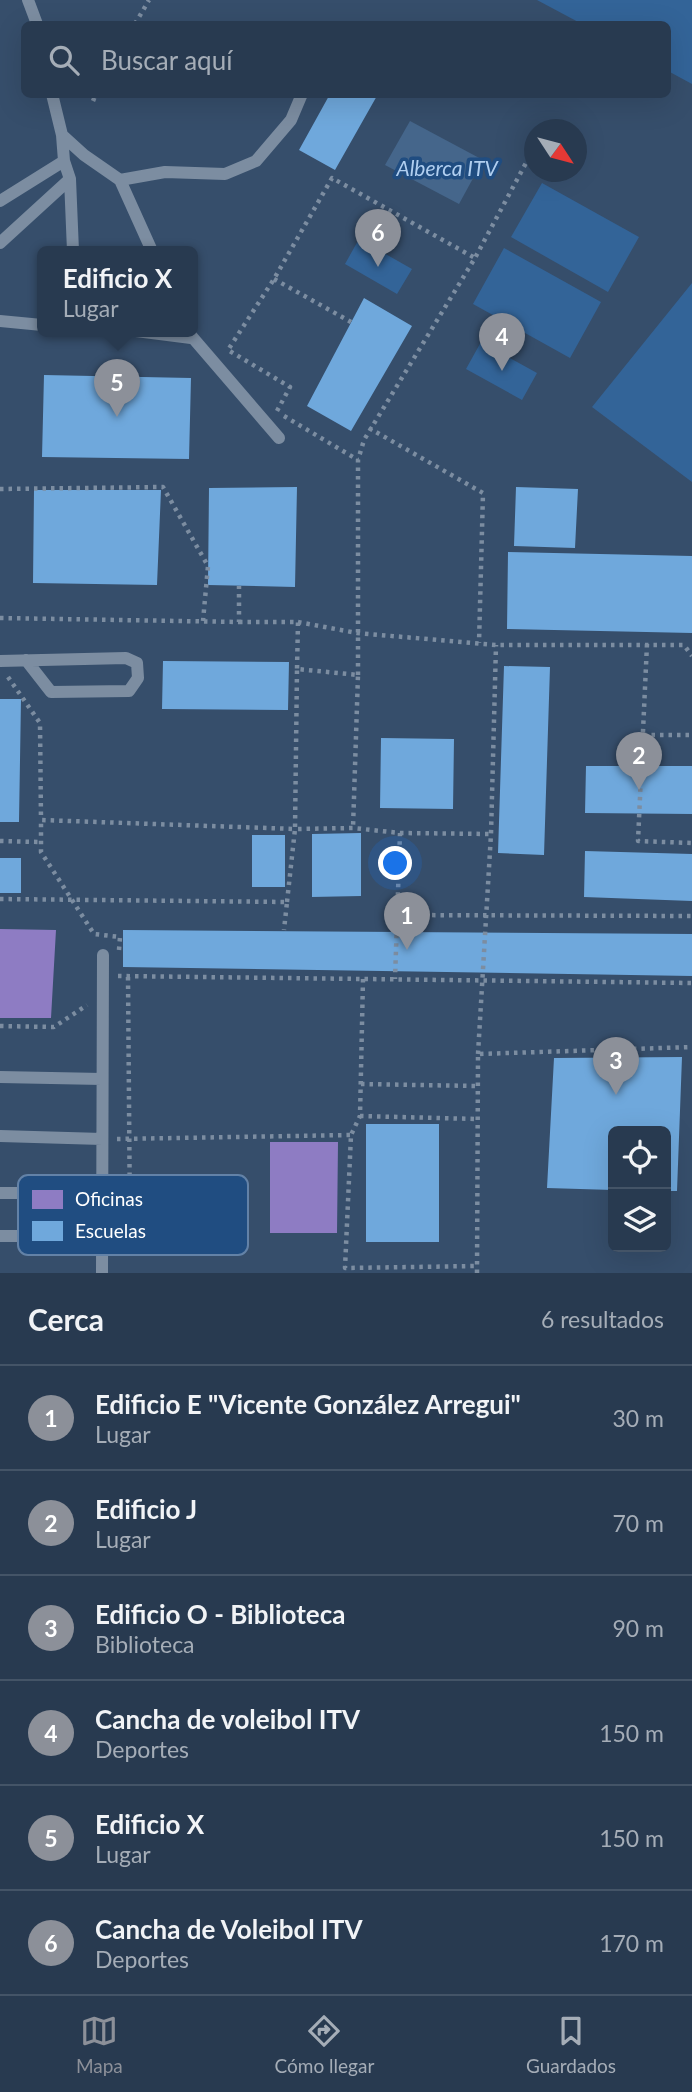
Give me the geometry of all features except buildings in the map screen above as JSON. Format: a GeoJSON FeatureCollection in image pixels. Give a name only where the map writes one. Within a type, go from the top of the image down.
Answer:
{"type":"FeatureCollection","features":[{"type":"Feature","properties":{"kind":"lane"},"geometry":{"type":"LineString","coordinates":[[28,0],[36,21]]}},
{"type":"Feature","properties":{"kind":"lane"},"geometry":{"type":"LineString","coordinates":[[52,98],[70,179],[73,246]]}},
{"type":"Feature","properties":{"kind":"lane"},"geometry":{"type":"LineString","coordinates":[[120,180],[165,172],[225,174],[256,161],[291,120],[300,98]]}},
{"type":"Feature","properties":{"kind":"lane"},"geometry":{"type":"LineString","coordinates":[[62,135],[83,155],[120,180],[150,246]]}},
{"type":"Feature","properties":{"kind":"lane"},"geometry":{"type":"LineString","coordinates":[[0,201],[64,161]]}},
{"type":"Feature","properties":{"kind":"lane"},"geometry":{"type":"LineString","coordinates":[[0,243],[70,179]]}},
{"type":"Feature","properties":{"kind":"lane"},"geometry":{"type":"LineString","coordinates":[[0,321],[37,325]]}},
{"type":"Feature","properties":{"kind":"lane"},"geometry":{"type":"LineString","coordinates":[[191,337],[279,438]]}},
{"type":"Feature","properties":{"kind":"lane"},"geometry":{"type":"LineString","coordinates":[[0,661],[26,660],[126,658],[136,663],[138,678],[129,691],[57,694],[44,686],[26,660]]}},
{"type":"Feature","properties":{"kind":"lane"},"geometry":{"type":"LineString","coordinates":[[102,1175],[103,955]]}},
{"type":"Feature","properties":{"kind":"lane"},"geometry":{"type":"LineString","coordinates":[[0,1077],[102,1079]]}},
{"type":"Feature","properties":{"kind":"lane"},"geometry":{"type":"LineString","coordinates":[[0,1136],[102,1139]]}},
{"type":"Feature","properties":{"kind":"lane"},"geometry":{"type":"LineString","coordinates":[[0,1193],[18,1193]]}},
{"type":"Feature","properties":{"kind":"lane"},"geometry":{"type":"LineString","coordinates":[[0,1236],[18,1236]]}},
{"type":"Feature","properties":{"kind":"lane"},"geometry":{"type":"LineString","coordinates":[[102,1255],[102,1273]]}},
{"type":"Feature","properties":{"kind":"path"},"geometry":{"type":"LineString","coordinates":[[137,21],[149,0]]}},
{"type":"Feature","properties":{"kind":"path"},"geometry":{"type":"LineString","coordinates":[[353,828],[358,675],[358,460],[369,428],[475,258],[524,168]]}},
{"type":"Feature","properties":{"kind":"path"},"geometry":{"type":"LineString","coordinates":[[358,460],[277,411],[290,387],[228,350],[274,279],[332,178],[475,258]]}},
{"type":"Feature","properties":{"kind":"path"},"geometry":{"type":"LineString","coordinates":[[274,279],[351,322]]}},
{"type":"Feature","properties":{"kind":"path"},"geometry":{"type":"LineString","coordinates":[[369,428],[483,493],[479,643]]}},
{"type":"Feature","properties":{"kind":"path"},"geometry":{"type":"LineString","coordinates":[[0,489],[163,487],[208,566],[203,621]]}},
{"type":"Feature","properties":{"kind":"path"},"geometry":{"type":"LineString","coordinates":[[239,586],[239,622]]}},
{"type":"Feature","properties":{"kind":"path"},"geometry":{"type":"LineString","coordinates":[[0,618],[298,622],[358,632],[496,645],[692,646]]}},
{"type":"Feature","properties":{"kind":"path"},"geometry":{"type":"LineString","coordinates":[[284,930],[295,829],[298,622]]}},
{"type":"Feature","properties":{"kind":"path"},"geometry":{"type":"LineString","coordinates":[[648,644],[638,841],[692,843]]}},
{"type":"Feature","properties":{"kind":"path"},"geometry":{"type":"LineString","coordinates":[[477,1273],[477,1086],[491,834],[496,645]]}},
{"type":"Feature","properties":{"kind":"path"},"geometry":{"type":"LineString","coordinates":[[684,645],[692,656]]}},
{"type":"Feature","properties":{"kind":"path"},"geometry":{"type":"LineString","coordinates":[[297,669],[358,675]]}},
{"type":"Feature","properties":{"kind":"path"},"geometry":{"type":"LineString","coordinates":[[7,675],[40,723],[41,852],[94,934],[120,937],[118,976],[692,983]]}},
{"type":"Feature","properties":{"kind":"path"},"geometry":{"type":"LineString","coordinates":[[643,735],[692,735]]}},
{"type":"Feature","properties":{"kind":"path"},"geometry":{"type":"LineString","coordinates":[[41,820],[491,834]]}},
{"type":"Feature","properties":{"kind":"path"},"geometry":{"type":"LineString","coordinates":[[395,979],[400,833]]}},
{"type":"Feature","properties":{"kind":"path"},"geometry":{"type":"LineString","coordinates":[[0,841],[40,842]]}},
{"type":"Feature","properties":{"kind":"path"},"geometry":{"type":"LineString","coordinates":[[0,899],[287,902]]}},
{"type":"Feature","properties":{"kind":"path"},"geometry":{"type":"LineString","coordinates":[[398,915],[692,916]]}},
{"type":"Feature","properties":{"kind":"path"},"geometry":{"type":"LineString","coordinates":[[0,1026],[54,1027],[128,977]]}},
{"type":"Feature","properties":{"kind":"path"},"geometry":{"type":"LineString","coordinates":[[128,977],[130,1175]]}},
{"type":"Feature","properties":{"kind":"path"},"geometry":{"type":"LineString","coordinates":[[363,979],[360,1116],[351,1135],[345,1268],[478,1266]]}},
{"type":"Feature","properties":{"kind":"path"},"geometry":{"type":"LineString","coordinates":[[478,1054],[692,1047]]}},
{"type":"Feature","properties":{"kind":"path"},"geometry":{"type":"LineString","coordinates":[[361,1084],[477,1086]]}},
{"type":"Feature","properties":{"kind":"path"},"geometry":{"type":"LineString","coordinates":[[360,1116],[477,1119]]}},
{"type":"Feature","properties":{"kind":"path"},"geometry":{"type":"LineString","coordinates":[[102,1139],[351,1135]]}},
{"type":"Feature","properties":{"kind":"shaded area"},"geometry":{"type":"Polygon","coordinates":[[[537,0],[692,0],[692,84],[671,73],[671,21],[576,21],[537,0]]]}},
{"type":"Feature","properties":{"kind":"shaded area"},"geometry":{"type":"Polygon","coordinates":[[[542,183],[639,237],[608,292],[511,237],[542,183]]]}},
{"type":"Feature","properties":{"kind":"shaded area"},"geometry":{"type":"Polygon","coordinates":[[[359,239],[412,269],[397,294],[345,264],[359,239]]]}},
{"type":"Feature","properties":{"kind":"shaded area"},"geometry":{"type":"Polygon","coordinates":[[[504,248],[601,302],[570,358],[473,304],[504,248]]]}},
{"type":"Feature","properties":{"kind":"shaded area"},"geometry":{"type":"Polygon","coordinates":[[[692,283],[692,482],[592,407],[692,283]]]}},
{"type":"Feature","properties":{"kind":"shaded area"},"geometry":{"type":"Polygon","coordinates":[[[481,342],[537,373],[522,400],[466,369],[481,342]]]}},
{"type":"Feature","properties":{"kind":"water","name":"Alberca ITV"},"geometry":{"type":"Polygon","coordinates":[[[410,121],[483,160],[459,204],[385,165],[410,121]]]}},
{"type":"Feature","properties":{"kind":"place","name":"Cancha de Voleibol ITV"},"geometry":{"type":"Point","coordinates":[378,267]}},
{"type":"Feature","properties":{"kind":"place","name":"Cancha de voleibol ITV"},"geometry":{"type":"Point","coordinates":[502,371]}},
{"type":"Feature","properties":{"kind":"place","name":"Edificio X"},"geometry":{"type":"Point","coordinates":[117,417]}},
{"type":"Feature","properties":{"kind":"place","name":"Edificio J"},"geometry":{"type":"Point","coordinates":[639,790]}},
{"type":"Feature","properties":{"kind":"place","name":"Edificio E \"Vicente González Arregui\""},"geometry":{"type":"Point","coordinates":[407,950]}},
{"type":"Feature","properties":{"kind":"place","name":"Edificio O - Biblioteca"},"geometry":{"type":"Point","coordinates":[616,1095]}}]}
